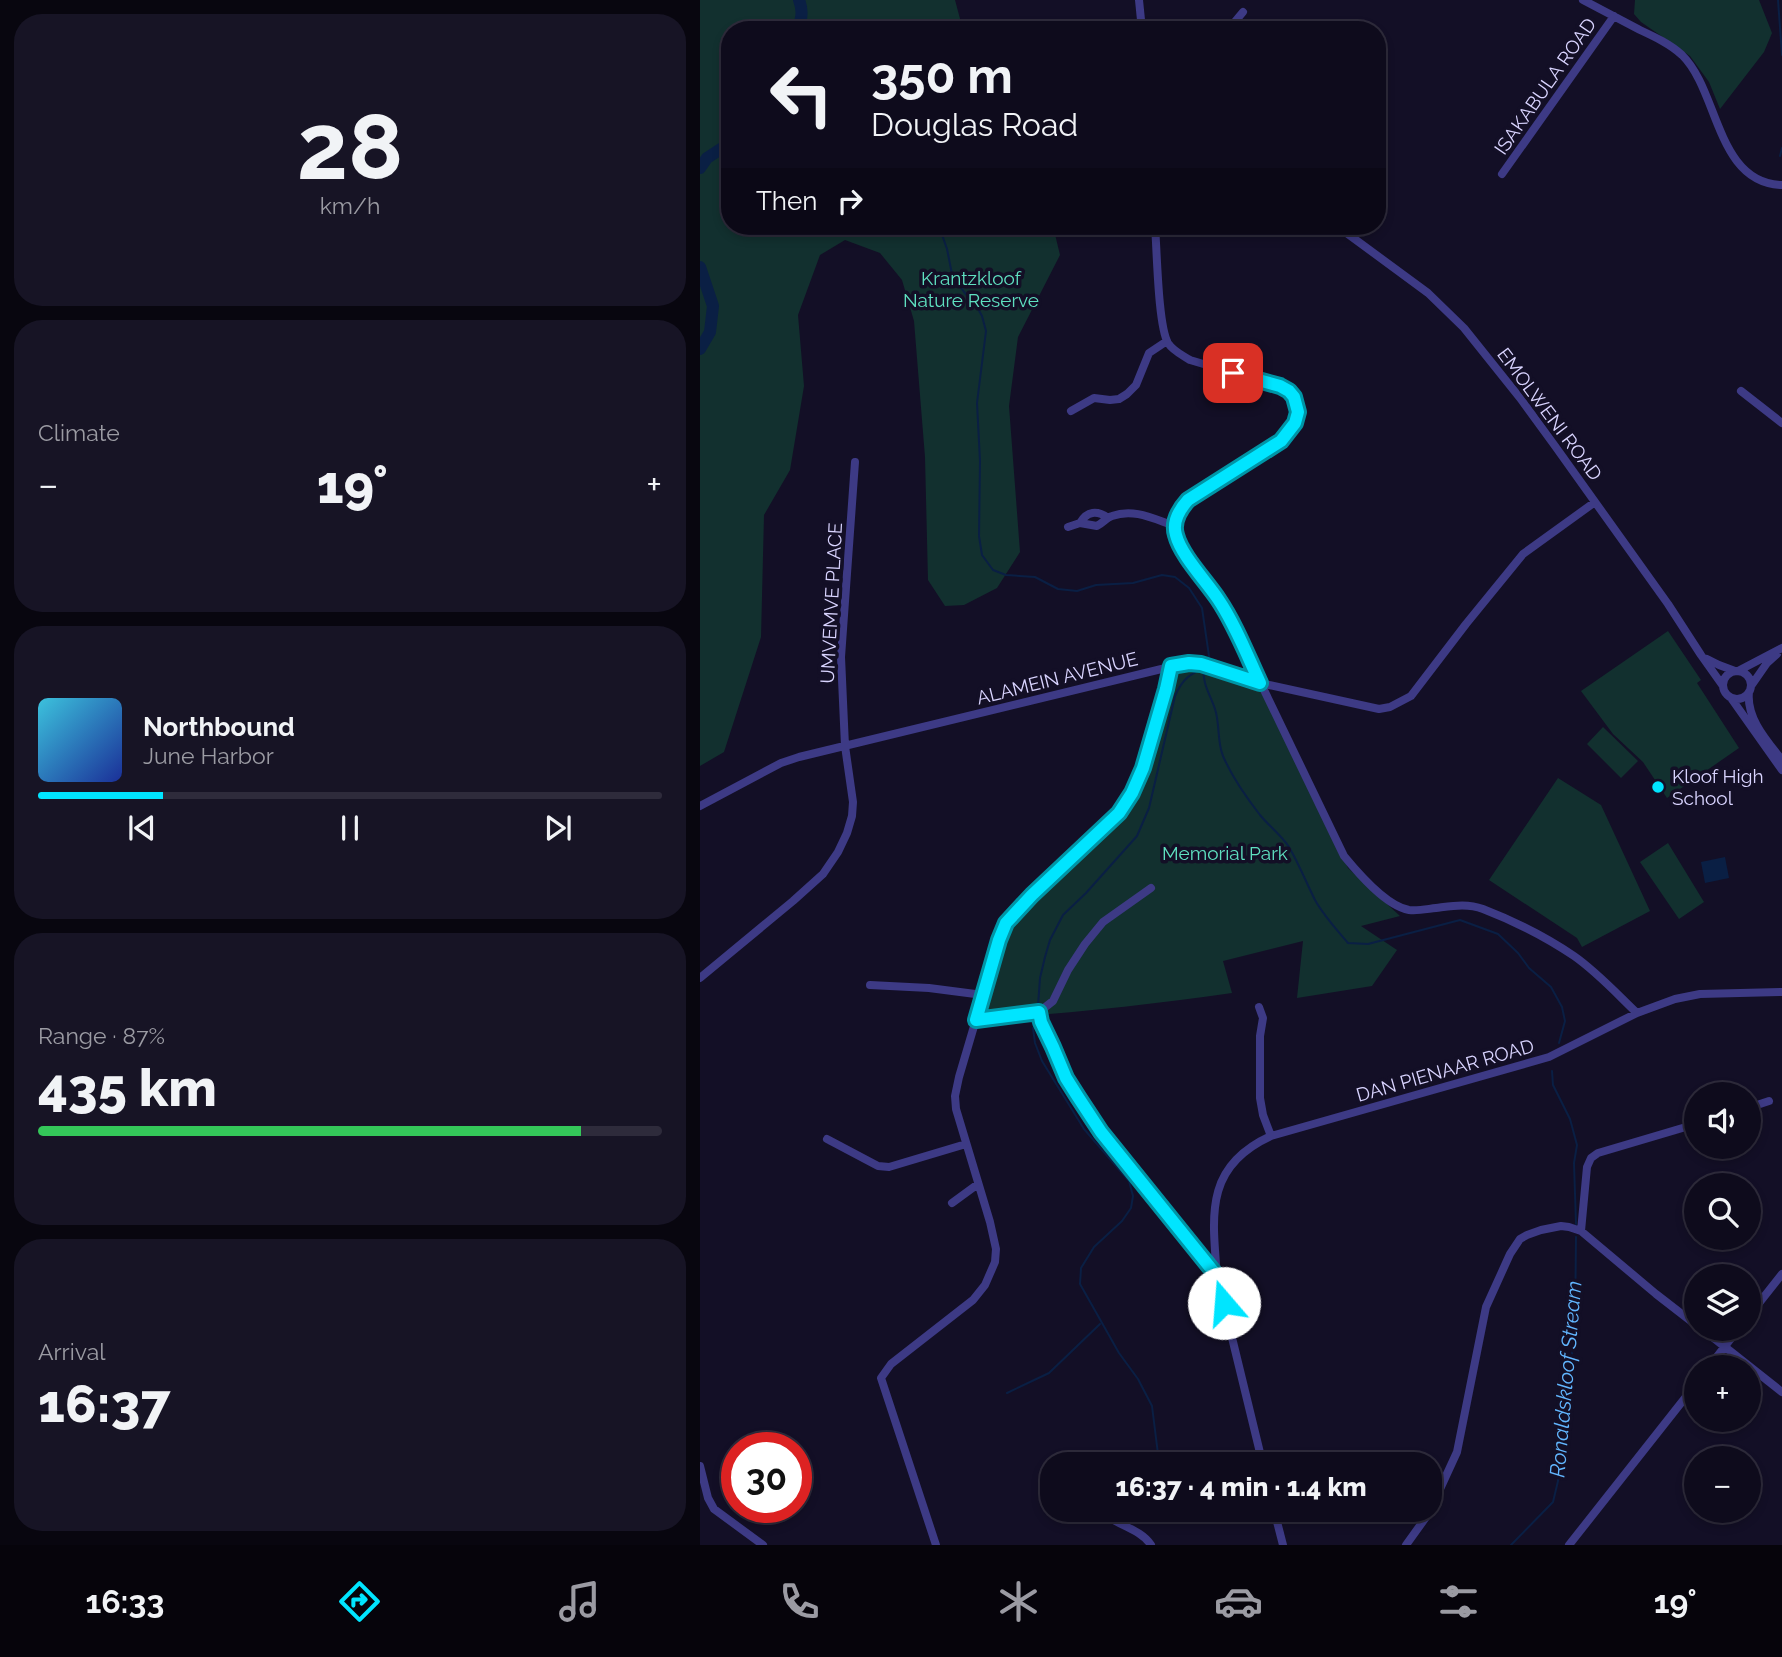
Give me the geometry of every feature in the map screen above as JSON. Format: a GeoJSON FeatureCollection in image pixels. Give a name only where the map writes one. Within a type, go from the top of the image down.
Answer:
{"type":"FeatureCollection","features":[{"type":"Feature","properties":{"kind":"street"},"geometry":{"type":"LineString","coordinates":[[1139,0],[1141,21]]}},
{"type":"Feature","properties":{"kind":"street"},"geometry":{"type":"LineString","coordinates":[[1583,0],[1661,40],[1681,54],[1693,69],[1734,157],[1752,175],[1782,185]]}},
{"type":"Feature","properties":{"kind":"street"},"geometry":{"type":"LineString","coordinates":[[1236,21],[1243,12]]}},
{"type":"Feature","properties":{"kind":"street","name":"ISAKABULA ROAD"},"geometry":{"type":"LineString","coordinates":[[1502,174],[1614,16]]}},
{"type":"Feature","properties":{"kind":"street"},"geometry":{"type":"LineString","coordinates":[[1156,235],[1162,326],[1173,349],[1190,359],[1280,386],[1294,397],[1298,412],[1295,423],[1281,441],[1188,500],[1180,510],[1175,526],[1179,543],[1219,599],[1344,856],[1386,898],[1400,907],[1413,911],[1459,905],[1475,906],[1546,939],[1574,956],[1637,1013]]}},
{"type":"Feature","properties":{"kind":"street","name":"EMOLWENI ROAD"},"geometry":{"type":"LineString","coordinates":[[1349,235],[1428,293],[1454,317],[1520,398],[1668,604],[1723,686]]}},
{"type":"Feature","properties":{"kind":"street"},"geometry":{"type":"LineString","coordinates":[[1071,411],[1094,398],[1119,399],[1128,394],[1136,385],[1149,353],[1167,341]]}},
{"type":"Feature","properties":{"kind":"street"},"geometry":{"type":"LineString","coordinates":[[1741,391],[1782,423]]}},
{"type":"Feature","properties":{"kind":"street","name":"UMVEMVE PLACE"},"geometry":{"type":"LineString","coordinates":[[700,978],[810,887],[823,874],[847,833],[853,802],[845,746],[841,657],[855,462]]}},
{"type":"Feature","properties":{"kind":"street","name":"ALAMEIN AVENUE"},"geometry":{"type":"LineString","coordinates":[[700,806],[780,763],[799,757],[1189,663],[1204,665],[1260,683],[1378,709],[1390,707],[1411,696],[1524,554],[1595,502]]}},
{"type":"Feature","properties":{"kind":"street"},"geometry":{"type":"LineString","coordinates":[[1080,523],[1083,517],[1091,513],[1100,513],[1108,518]]}},
{"type":"Feature","properties":{"kind":"street"},"geometry":{"type":"LineString","coordinates":[[1068,527],[1080,523],[1101,525],[1118,514],[1142,514],[1175,526]]}},
{"type":"Feature","properties":{"kind":"street"},"geometry":{"type":"LineString","coordinates":[[1782,649],[1731,672],[1725,678],[1723,686],[1782,770]]}},
{"type":"Feature","properties":{"kind":"street"},"geometry":{"type":"LineString","coordinates":[[1731,698],[1739,699],[1750,689],[1767,663],[1782,649]]}},
{"type":"Feature","properties":{"kind":"street"},"geometry":{"type":"LineString","coordinates":[[1701,655],[1748,676],[1748,703],[1753,718],[1782,760]]}},
{"type":"Feature","properties":{"kind":"street"},"geometry":{"type":"LineString","coordinates":[[936,1545],[881,1378],[891,1364],[968,1305],[985,1285],[993,1268],[996,1249],[990,1223],[956,1110],[955,1096],[959,1077],[1006,923],[1119,813],[1132,793],[1143,768],[1171,666]]}},
{"type":"Feature","properties":{"kind":"street"},"geometry":{"type":"LineString","coordinates":[[976,1020],[1039,1012],[1053,1001],[1068,970],[1104,922],[1151,888]]}},
{"type":"Feature","properties":{"kind":"street"},"geometry":{"type":"LineString","coordinates":[[870,985],[929,988],[982,995]]}},
{"type":"Feature","properties":{"kind":"street","name":"DAN PIENAAR ROAD"},"geometry":{"type":"LineString","coordinates":[[1217,1276],[1214,1208],[1228,1169],[1239,1155],[1253,1144],[1271,1136],[1549,1057],[1637,1013],[1686,996],[1782,992]]}},
{"type":"Feature","properties":{"kind":"street"},"geometry":{"type":"LineString","coordinates":[[1259,1007],[1263,1018],[1260,1036],[1260,1098],[1271,1136]]}},
{"type":"Feature","properties":{"kind":"street"},"geometry":{"type":"LineString","coordinates":[[1039,1012],[1066,1078],[1101,1132],[1217,1276],[1260,1452]]}},
{"type":"Feature","properties":{"kind":"street"},"geometry":{"type":"LineString","coordinates":[[1761,1104],[1769,1101]]}},
{"type":"Feature","properties":{"kind":"street"},"geometry":{"type":"LineString","coordinates":[[1581,1231],[1587,1167],[1591,1158],[1598,1153],[1684,1128]]}},
{"type":"Feature","properties":{"kind":"street"},"geometry":{"type":"LineString","coordinates":[[827,1139],[878,1166],[889,1167],[966,1144]]}},
{"type":"Feature","properties":{"kind":"street"},"geometry":{"type":"LineString","coordinates":[[952,1203],[978,1184]]}},
{"type":"Feature","properties":{"kind":"street"},"geometry":{"type":"LineString","coordinates":[[1406,1545],[1429,1513],[1457,1452],[1486,1307],[1510,1254],[1521,1239],[1541,1230],[1561,1226],[1581,1231],[1684,1315]]}},
{"type":"Feature","properties":{"kind":"street"},"geometry":{"type":"LineString","coordinates":[[1761,1301],[1782,1274]]}},
{"type":"Feature","properties":{"kind":"street"},"geometry":{"type":"LineString","coordinates":[[1718,1341],[1782,1392]]}},
{"type":"Feature","properties":{"kind":"street"},"geometry":{"type":"LineString","coordinates":[[1718,1355],[1729,1341]]}},
{"type":"Feature","properties":{"kind":"street"},"geometry":{"type":"LineString","coordinates":[[1569,1545],[1684,1399]]}},
{"type":"Feature","properties":{"kind":"street"},"geometry":{"type":"LineString","coordinates":[[700,1467],[708,1498],[714,1509],[763,1545]]}},
{"type":"Feature","properties":{"kind":"street"},"geometry":{"type":"LineString","coordinates":[[1116,1522],[1142,1536],[1151,1545]]}},
{"type":"Feature","properties":{"kind":"street"},"geometry":{"type":"LineString","coordinates":[[1277,1522],[1283,1545]]}},
{"type":"Feature","properties":{"kind":"green space","name":"Krantzkloof Nature Reserve"},"geometry":{"type":"Polygon","coordinates":[[[700,0],[955,0],[961,21],[721,21],[721,235],[1055,235],[1060,255],[1018,337],[1009,406],[1020,552],[997,588],[964,605],[945,606],[928,580],[925,457],[914,321],[902,280],[880,253],[845,240],[820,255],[798,315],[804,386],[790,470],[764,515],[761,637],[724,752],[700,766],[700,0]]]}},
{"type":"Feature","properties":{"kind":"green space"},"geometry":{"type":"Polygon","coordinates":[[[1635,0],[1759,0],[1772,33],[1764,52],[1720,109],[1709,82],[1690,56],[1641,22],[1634,14],[1635,0]]]}},
{"type":"Feature","properties":{"kind":"green space"},"geometry":{"type":"Polygon","coordinates":[[[1668,631],[1701,680],[1697,683],[1739,748],[1667,798],[1643,762],[1613,734],[1581,691],[1668,631]]]}},
{"type":"Feature","properties":{"kind":"green space","name":"Memorial Park"},"geometry":{"type":"Polygon","coordinates":[[[1183,663],[1259,685],[1348,868],[1400,916],[1361,926],[1397,950],[1372,986],[1297,998],[1303,941],[1223,961],[1232,993],[1106,1009],[980,1019],[1005,927],[1132,804],[1171,676],[1183,663]]]}},
{"type":"Feature","properties":{"kind":"green space"},"geometry":{"type":"Polygon","coordinates":[[[1603,727],[1638,761],[1621,778],[1587,744],[1603,727]]]}},
{"type":"Feature","properties":{"kind":"green space"},"geometry":{"type":"Polygon","coordinates":[[[1558,778],[1601,805],[1650,911],[1582,947],[1577,938],[1489,880],[1558,778]]]}},
{"type":"Feature","properties":{"kind":"green space"},"geometry":{"type":"Polygon","coordinates":[[[1668,843],[1704,902],[1679,919],[1640,862],[1668,843]]]}},
{"type":"Feature","properties":{"kind":"water"},"geometry":{"type":"Polygon","coordinates":[[[1725,857],[1729,878],[1705,883],[1701,862],[1725,857]]]}},
{"type":"Feature","properties":{"kind":"waterway"},"geometry":{"type":"LineString","coordinates":[[799,0],[800,21]]}},
{"type":"Feature","properties":{"kind":"waterway"},"geometry":{"type":"LineString","coordinates":[[1778,0],[1782,55]]}},
{"type":"Feature","properties":{"kind":"waterway"},"geometry":{"type":"LineString","coordinates":[[1780,156],[1782,148]]}},
{"type":"Feature","properties":{"kind":"waterway"},"geometry":{"type":"LineString","coordinates":[[700,168],[707,158],[721,149]]}},
{"type":"Feature","properties":{"kind":"waterway","name":"Ronaldskloof Stream"},"geometry":{"type":"LineString","coordinates":[[942,235],[952,274],[976,305],[986,331],[977,403],[980,461],[979,536],[982,555],[993,570],[1006,575],[1035,577],[1058,589],[1077,591],[1096,585],[1133,583],[1162,575],[1175,577],[1189,588],[1202,608],[1209,656],[1205,663]]}},
{"type":"Feature","properties":{"kind":"waterway"},"geometry":{"type":"LineString","coordinates":[[700,267],[713,306],[710,332],[700,349]]}},
{"type":"Feature","properties":{"kind":"waterway"},"geometry":{"type":"LineString","coordinates":[[1038,1006],[1040,978],[1050,940],[1063,915],[1137,836],[1149,808],[1175,696],[1184,681],[1202,667]]}},
{"type":"Feature","properties":{"kind":"waterway","name":"Ronaldskloof Stream"},"geometry":{"type":"LineString","coordinates":[[1204,668],[1205,684],[1217,715],[1221,751],[1231,772],[1260,815],[1289,847],[1319,906],[1348,943],[1368,944],[1460,920],[1498,934],[1529,968],[1551,987],[1562,1007],[1565,1021],[1559,1043]]}},
{"type":"Feature","properties":{"kind":"waterway"},"geometry":{"type":"LineString","coordinates":[[1033,1028],[1042,1061],[1084,1129],[1129,1181],[1133,1196],[1131,1208],[1122,1221],[1094,1247],[1081,1268],[1080,1284],[1152,1406],[1158,1452]]}},
{"type":"Feature","properties":{"kind":"waterway","name":"Ronaldskloof Stream"},"geometry":{"type":"LineString","coordinates":[[1552,1071],[1553,1085],[1570,1119],[1577,1145],[1574,1163],[1576,1224]]}},
{"type":"Feature","properties":{"kind":"waterway","name":"Ronaldskloof Stream"},"geometry":{"type":"LineString","coordinates":[[1511,1545],[1553,1502],[1558,1481],[1575,1327],[1576,1237]]}},
{"type":"Feature","properties":{"kind":"waterway"},"geometry":{"type":"LineString","coordinates":[[1007,1393],[1049,1373],[1100,1324]]}},
{"type":"Feature","properties":{"kind":"place","name":"Kloof High School"},"geometry":{"type":"Point","coordinates":[1658,787]}},
{"type":"Feature","properties":{"kind":"route"},"geometry":{"type":"LineString","coordinates":[[1224,1303],[1217,1276],[1101,1132],[1078,1097],[1066,1078],[1039,1012],[976,1020],[1006,923],[1125,806],[1143,768],[1171,666],[1201,664],[1260,683],[1219,599],[1183,551],[1175,528],[1178,514],[1188,500],[1281,441],[1295,423],[1297,404],[1289,391],[1233,373]]}}]}
